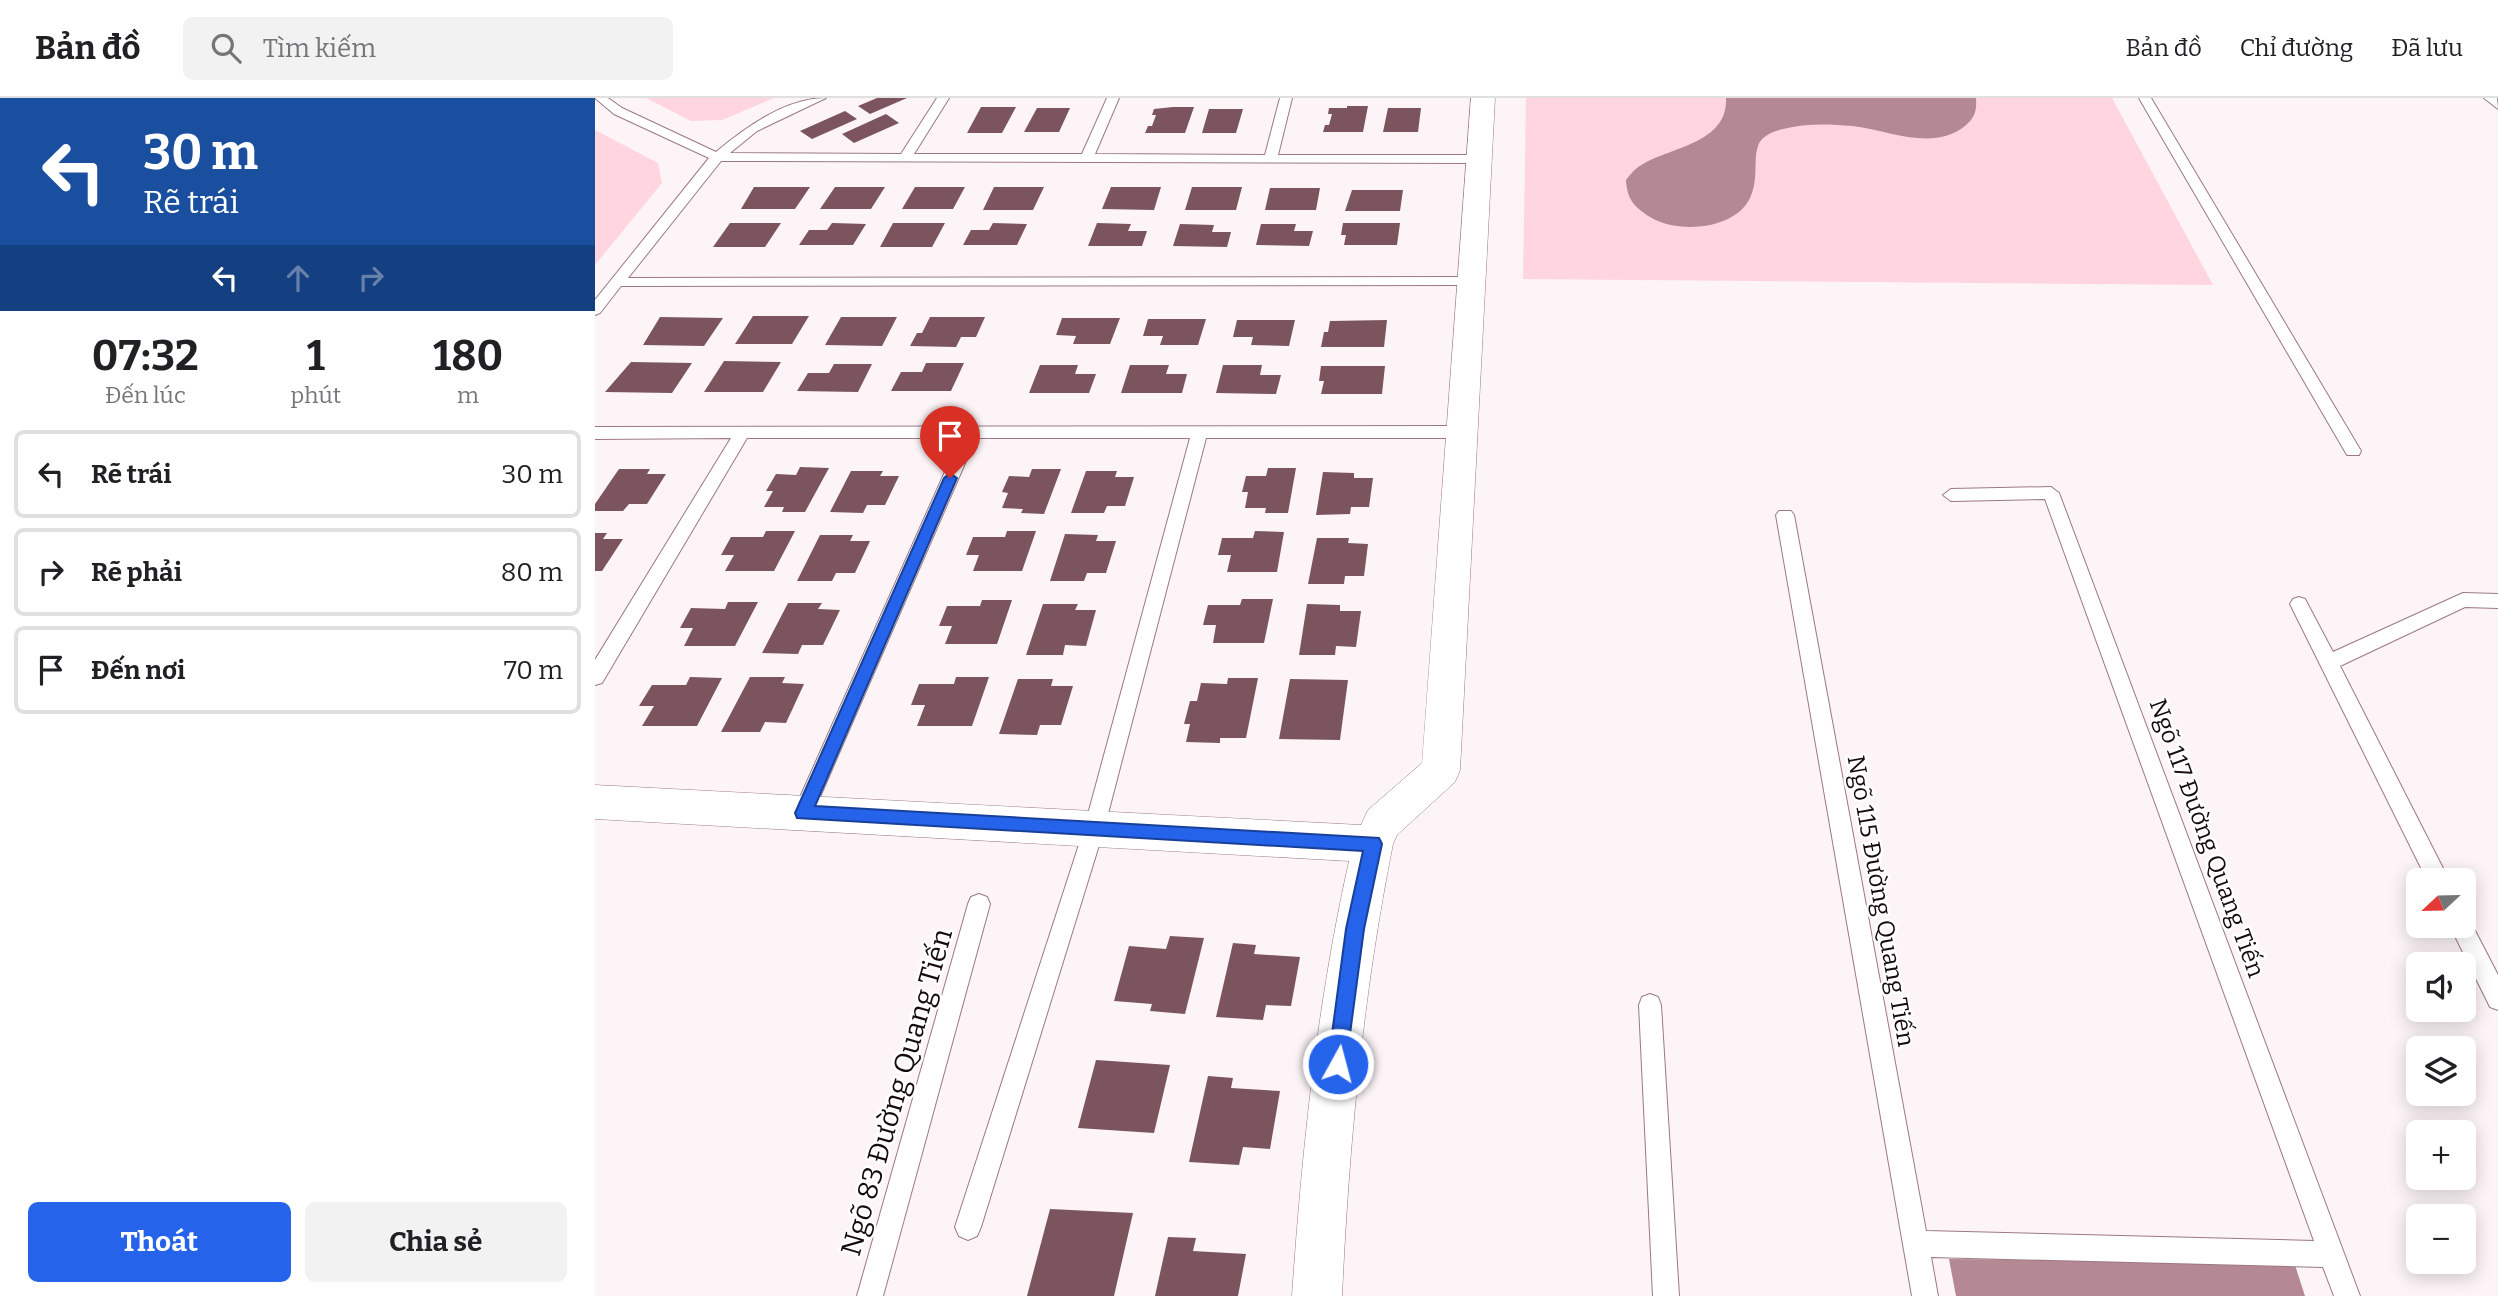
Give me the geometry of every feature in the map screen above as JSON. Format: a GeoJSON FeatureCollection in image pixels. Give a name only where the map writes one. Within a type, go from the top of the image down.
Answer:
{"type":"FeatureCollection","features":[{"type":"Feature","properties":{"kind":"street"},"geometry":{"type":"LineString","coordinates":[[1317,1296],[1324,1171],[1355,929],[1373,844],[1382,823],[1441,770],[1483,98]]}},
{"type":"Feature","properties":{"kind":"street"},"geometry":{"type":"LineString","coordinates":[[595,802],[1373,844]]}},
{"type":"Feature","properties":{"kind":"lane"},"geometry":{"type":"LineString","coordinates":[[600,98],[618,111],[717,157],[1479,159]]}},
{"type":"Feature","properties":{"kind":"lane"},"geometry":{"type":"LineString","coordinates":[[595,310],[717,157],[753,128],[820,98]]}},
{"type":"Feature","properties":{"kind":"lane"},"geometry":{"type":"LineString","coordinates":[[905,158],[943,98]]}},
{"type":"Feature","properties":{"kind":"lane"},"geometry":{"type":"LineString","coordinates":[[1087,158],[1113,98]]}},
{"type":"Feature","properties":{"kind":"lane"},"geometry":{"type":"LineString","coordinates":[[1270,159],[1286,98]]}},
{"type":"Feature","properties":{"kind":"lane"},"geometry":{"type":"LineString","coordinates":[[2145,98],[2353,452]]}},
{"type":"Feature","properties":{"kind":"lane"},"geometry":{"type":"LineString","coordinates":[[2490,98],[2498,105]]}},
{"type":"Feature","properties":{"kind":"lane"},"geometry":{"type":"LineString","coordinates":[[617,282],[1472,281]]}},
{"type":"Feature","properties":{"kind":"lane"},"geometry":{"type":"LineString","coordinates":[[595,432],[1462,432]]}},
{"type":"Feature","properties":{"kind":"lane"},"geometry":{"type":"LineString","coordinates":[[595,677],[743,432]]}},
{"type":"Feature","properties":{"kind":"lane"},"geometry":{"type":"LineString","coordinates":[[968,1227],[1094,829],[1201,432]]}},
{"type":"Feature","properties":{"kind":"lane"},"geometry":{"type":"LineString","coordinates":[[803,813],[970,433]]}},
{"type":"Feature","properties":{"kind":"lane","name":"Ngõ 117 Đường Quang Tiến"},"geometry":{"type":"LineString","coordinates":[[1951,495],[2051,493],[2347,1296]]}},
{"type":"Feature","properties":{"kind":"lane","name":"Ngõ 115 Đường Quang Tiến"},"geometry":{"type":"LineString","coordinates":[[1785,515],[1925,1296]]}},
{"type":"Feature","properties":{"kind":"lane"},"geometry":{"type":"LineString","coordinates":[[2328,663],[2463,600],[2498,601]]}},
{"type":"Feature","properties":{"kind":"lane"},"geometry":{"type":"LineString","coordinates":[[2299,604],[2432,868]]}},
{"type":"Feature","properties":{"kind":"lane","name":"Ngõ 83 Đường Quang Tiến"},"geometry":{"type":"LineString","coordinates":[[870,1296],[979,904]]}},
{"type":"Feature","properties":{"kind":"lane"},"geometry":{"type":"LineString","coordinates":[[2467,938],[2498,999]]}},
{"type":"Feature","properties":{"kind":"lane"},"geometry":{"type":"LineString","coordinates":[[1650,1005],[1666,1296]]}},
{"type":"Feature","properties":{"kind":"lane"},"geometry":{"type":"LineString","coordinates":[[1916,1244],[2332,1254]]}},
{"type":"Feature","properties":{"kind":"shaded area"},"geometry":{"type":"Polygon","coordinates":[[[646,98],[774,98],[722,120],[691,121],[646,98]]]}},
{"type":"Feature","properties":{"kind":"shaded area"},"geometry":{"type":"Polygon","coordinates":[[[1526,98],[2112,98],[2213,285],[1523,279],[1526,98]]]}},
{"type":"Feature","properties":{"kind":"shaded area"},"geometry":{"type":"Polygon","coordinates":[[[1726,98],[1976,98],[1976,102],[1975,114],[1965,126],[1939,138],[1910,137],[1852,126],[1818,124],[1776,131],[1760,142],[1753,191],[1743,209],[1732,217],[1719,223],[1690,227],[1661,222],[1644,213],[1630,197],[1626,180],[1636,169],[1649,161],[1706,136],[1717,126],[1724,114],[1726,98]]]}},
{"type":"Feature","properties":{"kind":"shaded area"},"geometry":{"type":"Polygon","coordinates":[[[595,130],[658,163],[662,183],[595,265],[595,130]]]}},
{"type":"Feature","properties":{"kind":"shaded area"},"geometry":{"type":"Polygon","coordinates":[[[1949,1259],[2294,1262],[2305,1296],[1956,1296],[1949,1259]]]}},
{"type":"Feature","properties":{"kind":"building"},"geometry":{"type":"Polygon","coordinates":[[[877,98],[907,98],[870,114],[858,106],[877,98]]]}},
{"type":"Feature","properties":{"kind":"building"},"geometry":{"type":"Polygon","coordinates":[[[1368,106],[1363,132],[1323,132],[1325,125],[1329,125],[1332,114],[1328,114],[1329,108],[1368,106]]]}},
{"type":"Feature","properties":{"kind":"building"},"geometry":{"type":"Polygon","coordinates":[[[981,107],[1016,107],[1002,133],[967,133],[981,107]]]}},
{"type":"Feature","properties":{"kind":"building"},"geometry":{"type":"Polygon","coordinates":[[[1194,107],[1185,133],[1145,133],[1148,126],[1152,126],[1156,115],[1152,115],[1154,109],[1194,107]]]}},
{"type":"Feature","properties":{"kind":"building"},"geometry":{"type":"Polygon","coordinates":[[[1037,108],[1070,108],[1059,132],[1024,132],[1037,108]]]}},
{"type":"Feature","properties":{"kind":"building"},"geometry":{"type":"Polygon","coordinates":[[[1388,108],[1421,108],[1418,132],[1383,132],[1388,108]]]}},
{"type":"Feature","properties":{"kind":"building"},"geometry":{"type":"Polygon","coordinates":[[[1209,109],[1243,109],[1236,133],[1202,133],[1209,109]]]}},
{"type":"Feature","properties":{"kind":"building"},"geometry":{"type":"Polygon","coordinates":[[[845,111],[857,119],[812,139],[800,131],[845,111]]]}},
{"type":"Feature","properties":{"kind":"building"},"geometry":{"type":"Polygon","coordinates":[[[886,114],[899,123],[854,143],[842,134],[886,114]]]}},
{"type":"Feature","properties":{"kind":"building"},"geometry":{"type":"Polygon","coordinates":[[[754,187],[810,187],[795,209],[741,209],[754,187]]]}},
{"type":"Feature","properties":{"kind":"building"},"geometry":{"type":"Polygon","coordinates":[[[835,187],[885,187],[871,209],[820,209],[835,187]]]}},
{"type":"Feature","properties":{"kind":"building"},"geometry":{"type":"Polygon","coordinates":[[[915,187],[965,187],[953,209],[902,209],[915,187]]]}},
{"type":"Feature","properties":{"kind":"building"},"geometry":{"type":"Polygon","coordinates":[[[994,187],[1044,187],[1033,210],[983,210],[994,187]]]}},
{"type":"Feature","properties":{"kind":"building"},"geometry":{"type":"Polygon","coordinates":[[[1111,187],[1161,187],[1154,210],[1102,209],[1111,187]]]}},
{"type":"Feature","properties":{"kind":"building"},"geometry":{"type":"Polygon","coordinates":[[[1192,187],[1242,187],[1236,210],[1185,210],[1192,187]]]}},
{"type":"Feature","properties":{"kind":"building"},"geometry":{"type":"Polygon","coordinates":[[[1270,188],[1320,188],[1316,210],[1265,210],[1270,188]]]}},
{"type":"Feature","properties":{"kind":"building"},"geometry":{"type":"Polygon","coordinates":[[[1352,190],[1403,190],[1400,211],[1345,211],[1352,190]]]}},
{"type":"Feature","properties":{"kind":"building"},"geometry":{"type":"Polygon","coordinates":[[[730,223],[781,223],[765,247],[713,247],[730,223]]]}},
{"type":"Feature","properties":{"kind":"building"},"geometry":{"type":"Polygon","coordinates":[[[832,223],[866,224],[853,245],[799,245],[809,230],[827,230],[832,223]]]}},
{"type":"Feature","properties":{"kind":"building"},"geometry":{"type":"Polygon","coordinates":[[[893,223],[945,223],[932,247],[880,247],[893,223]]]}},
{"type":"Feature","properties":{"kind":"building"},"geometry":{"type":"Polygon","coordinates":[[[993,223],[1027,224],[1017,245],[963,245],[971,230],[989,230],[993,223]]]}},
{"type":"Feature","properties":{"kind":"building"},"geometry":{"type":"Polygon","coordinates":[[[1097,223],[1131,224],[1128,231],[1147,231],[1142,246],[1088,246],[1097,223]]]}},
{"type":"Feature","properties":{"kind":"building"},"geometry":{"type":"Polygon","coordinates":[[[1343,223],[1400,223],[1397,245],[1344,245],[1346,235],[1341,235],[1343,223]]]}},
{"type":"Feature","properties":{"kind":"building"},"geometry":{"type":"Polygon","coordinates":[[[1180,224],[1214,225],[1212,232],[1231,232],[1227,247],[1173,246],[1180,224]]]}},
{"type":"Feature","properties":{"kind":"building"},"geometry":{"type":"Polygon","coordinates":[[[1261,224],[1296,224],[1294,231],[1313,231],[1309,246],[1256,245],[1261,224]]]}},
{"type":"Feature","properties":{"kind":"building"},"geometry":{"type":"Polygon","coordinates":[[[753,316],[809,316],[792,344],[735,344],[753,316]]]}},
{"type":"Feature","properties":{"kind":"building"},"geometry":{"type":"Polygon","coordinates":[[[660,317],[723,318],[704,346],[643,345],[660,317]]]}},
{"type":"Feature","properties":{"kind":"building"},"geometry":{"type":"Polygon","coordinates":[[[841,317],[897,317],[882,346],[825,345],[841,317]]]}},
{"type":"Feature","properties":{"kind":"building"},"geometry":{"type":"Polygon","coordinates":[[[930,317],[985,317],[976,337],[961,337],[956,347],[910,346],[917,333],[922,333],[930,317]]]}},
{"type":"Feature","properties":{"kind":"building"},"geometry":{"type":"Polygon","coordinates":[[[1062,318],[1120,318],[1110,344],[1073,344],[1076,336],[1056,335],[1062,318]]]}},
{"type":"Feature","properties":{"kind":"building"},"geometry":{"type":"Polygon","coordinates":[[[1148,319],[1206,319],[1198,345],[1160,345],[1163,336],[1143,336],[1148,319]]]}},
{"type":"Feature","properties":{"kind":"building"},"geometry":{"type":"Polygon","coordinates":[[[1237,320],[1295,320],[1289,346],[1251,345],[1253,337],[1233,337],[1237,320]]]}},
{"type":"Feature","properties":{"kind":"building"},"geometry":{"type":"Polygon","coordinates":[[[1387,320],[1384,347],[1321,347],[1330,321],[1387,320]]]}},
{"type":"Feature","properties":{"kind":"building"},"geometry":{"type":"Polygon","coordinates":[[[724,361],[781,362],[763,392],[704,392],[724,361]]]}},
{"type":"Feature","properties":{"kind":"building"},"geometry":{"type":"Polygon","coordinates":[[[631,362],[692,363],[672,393],[605,392],[631,362]]]}},
{"type":"Feature","properties":{"kind":"building"},"geometry":{"type":"Polygon","coordinates":[[[926,363],[964,363],[951,391],[891,391],[901,372],[922,372],[926,363]]]}},
{"type":"Feature","properties":{"kind":"building"},"geometry":{"type":"Polygon","coordinates":[[[834,364],[872,364],[858,392],[797,391],[808,373],[829,373],[834,364]]]}},
{"type":"Feature","properties":{"kind":"building"},"geometry":{"type":"Polygon","coordinates":[[[1040,365],[1078,365],[1075,374],[1096,374],[1089,393],[1029,393],[1040,365]]]}},
{"type":"Feature","properties":{"kind":"building"},"geometry":{"type":"Polygon","coordinates":[[[1130,365],[1169,365],[1166,374],[1187,374],[1182,393],[1121,393],[1130,365]]]}},
{"type":"Feature","properties":{"kind":"building"},"geometry":{"type":"Polygon","coordinates":[[[1223,365],[1262,365],[1260,375],[1281,375],[1276,394],[1216,393],[1223,365]]]}},
{"type":"Feature","properties":{"kind":"building"},"geometry":{"type":"Polygon","coordinates":[[[1321,366],[1385,366],[1382,394],[1321,394],[1324,381],[1319,381],[1321,366]]]}},
{"type":"Feature","properties":{"kind":"building"},"geometry":{"type":"Polygon","coordinates":[[[800,467],[829,468],[805,512],[782,512],[784,507],[764,507],[773,491],[766,491],[776,474],[796,475],[800,467]]]}},
{"type":"Feature","properties":{"kind":"building"},"geometry":{"type":"Polygon","coordinates":[[[1268,468],[1296,468],[1288,513],[1265,513],[1266,508],[1245,508],[1248,492],[1242,492],[1246,476],[1266,476],[1268,468]]]}},
{"type":"Feature","properties":{"kind":"building"},"geometry":{"type":"Polygon","coordinates":[[[619,469],[650,469],[647,474],[666,474],[647,504],[629,504],[623,511],[595,511],[595,504],[619,469]]]}},
{"type":"Feature","properties":{"kind":"building"},"geometry":{"type":"Polygon","coordinates":[[[1032,469],[1061,469],[1044,514],[1021,513],[1023,509],[1002,508],[1008,493],[1002,492],[1009,476],[1029,477],[1032,469]]]}},
{"type":"Feature","properties":{"kind":"building"},"geometry":{"type":"Polygon","coordinates":[[[851,471],[883,471],[880,476],[899,476],[885,505],[867,505],[863,513],[830,512],[851,471]]]}},
{"type":"Feature","properties":{"kind":"building"},"geometry":{"type":"Polygon","coordinates":[[[1086,471],[1117,471],[1115,477],[1134,477],[1125,506],[1107,506],[1104,513],[1071,513],[1086,471]]]}},
{"type":"Feature","properties":{"kind":"building"},"geometry":{"type":"Polygon","coordinates":[[[1323,472],[1354,473],[1354,478],[1373,478],[1369,507],[1351,507],[1350,514],[1316,515],[1323,472]]]}},
{"type":"Feature","properties":{"kind":"building"},"geometry":{"type":"Polygon","coordinates":[[[766,531],[795,531],[774,571],[725,571],[734,555],[721,555],[731,537],[763,537],[766,531]]]}},
{"type":"Feature","properties":{"kind":"building"},"geometry":{"type":"Polygon","coordinates":[[[1007,531],[1036,531],[1022,571],[973,571],[979,555],[966,555],[973,537],[1005,537],[1007,531]]]}},
{"type":"Feature","properties":{"kind":"building"},"geometry":{"type":"Polygon","coordinates":[[[1255,531],[1284,532],[1277,572],[1227,572],[1231,555],[1218,555],[1222,538],[1253,538],[1255,531]]]}},
{"type":"Feature","properties":{"kind":"building"},"geometry":{"type":"Polygon","coordinates":[[[595,533],[607,533],[603,539],[623,539],[602,571],[595,571],[595,533]]]}},
{"type":"Feature","properties":{"kind":"building"},"geometry":{"type":"Polygon","coordinates":[[[1065,534],[1098,535],[1096,541],[1116,541],[1106,573],[1087,573],[1084,581],[1050,581],[1065,534]]]}},
{"type":"Feature","properties":{"kind":"building"},"geometry":{"type":"Polygon","coordinates":[[[820,535],[853,535],[850,541],[870,541],[855,573],[836,573],[832,581],[797,581],[820,535]]]}},
{"type":"Feature","properties":{"kind":"building"},"geometry":{"type":"Polygon","coordinates":[[[1317,538],[1349,538],[1348,543],[1368,544],[1364,576],[1345,576],[1344,584],[1308,584],[1317,538]]]}},
{"type":"Feature","properties":{"kind":"building"},"geometry":{"type":"Polygon","coordinates":[[[1242,599],[1273,599],[1264,643],[1213,643],[1216,625],[1203,625],[1208,605],[1240,605],[1242,599]]]}},
{"type":"Feature","properties":{"kind":"building"},"geometry":{"type":"Polygon","coordinates":[[[982,600],[1012,600],[997,644],[945,644],[952,626],[939,626],[947,606],[980,606],[982,600]]]}},
{"type":"Feature","properties":{"kind":"building"},"geometry":{"type":"Polygon","coordinates":[[[728,602],[758,602],[735,646],[684,646],[693,628],[680,628],[691,608],[725,609],[728,602]]]}},
{"type":"Feature","properties":{"kind":"building"},"geometry":{"type":"Polygon","coordinates":[[[788,603],[822,603],[818,609],[840,610],[823,645],[802,645],[798,654],[762,653],[788,603]]]}},
{"type":"Feature","properties":{"kind":"building"},"geometry":{"type":"Polygon","coordinates":[[[1043,604],[1078,604],[1075,610],[1096,610],[1086,646],[1065,645],[1063,655],[1026,655],[1043,604]]]}},
{"type":"Feature","properties":{"kind":"building"},"geometry":{"type":"Polygon","coordinates":[[[1307,604],[1340,605],[1340,611],[1361,611],[1356,647],[1336,646],[1335,655],[1299,655],[1307,604]]]}},
{"type":"Feature","properties":{"kind":"building"},"geometry":{"type":"Polygon","coordinates":[[[690,677],[722,678],[697,726],[642,726],[654,706],[639,706],[652,685],[686,685],[690,677]]]}},
{"type":"Feature","properties":{"kind":"building"},"geometry":{"type":"Polygon","coordinates":[[[750,677],[785,677],[782,683],[804,684],[786,723],[765,722],[760,732],[721,732],[750,677]]]}},
{"type":"Feature","properties":{"kind":"building"},"geometry":{"type":"Polygon","coordinates":[[[956,677],[989,677],[972,726],[917,726],[925,705],[911,705],[919,684],[954,684],[956,677]]]}},
{"type":"Feature","properties":{"kind":"building"},"geometry":{"type":"Polygon","coordinates":[[[1228,678],[1258,678],[1246,738],[1220,738],[1220,743],[1186,742],[1190,724],[1184,724],[1190,701],[1197,701],[1201,683],[1227,684],[1228,678]]]}},
{"type":"Feature","properties":{"kind":"building"},"geometry":{"type":"Polygon","coordinates":[[[1018,679],[1053,679],[1051,686],[1073,686],[1061,725],[1040,725],[1037,735],[999,734],[1018,679]]]}},
{"type":"Feature","properties":{"kind":"building"},"geometry":{"type":"Polygon","coordinates":[[[1290,679],[1348,680],[1340,740],[1279,739],[1290,679]]]}},
{"type":"Feature","properties":{"kind":"building"},"geometry":{"type":"Polygon","coordinates":[[[1170,936],[1204,938],[1185,1014],[1150,1011],[1152,1004],[1114,1001],[1129,946],[1166,949],[1170,936]]]}},
{"type":"Feature","properties":{"kind":"building"},"geometry":{"type":"Polygon","coordinates":[[[1233,943],[1256,945],[1254,954],[1300,957],[1291,1006],[1266,1005],[1263,1020],[1216,1017],[1233,943]]]}},
{"type":"Feature","properties":{"kind":"building"},"geometry":{"type":"Polygon","coordinates":[[[1096,1060],[1170,1065],[1154,1133],[1078,1128],[1096,1060]]]}},
{"type":"Feature","properties":{"kind":"building"},"geometry":{"type":"Polygon","coordinates":[[[1208,1076],[1233,1078],[1231,1088],[1280,1091],[1270,1149],[1243,1147],[1239,1165],[1189,1162],[1208,1076]]]}},
{"type":"Feature","properties":{"kind":"building"},"geometry":{"type":"Polygon","coordinates":[[[1050,1209],[1133,1213],[1114,1296],[1027,1296],[1050,1209]]]}},
{"type":"Feature","properties":{"kind":"building"},"geometry":{"type":"Polygon","coordinates":[[[1168,1237],[1196,1238],[1193,1251],[1246,1254],[1238,1296],[1155,1296],[1168,1237]]]}},
{"type":"Feature","properties":{"kind":"route"},"geometry":{"type":"LineString","coordinates":[[950,478],[803,813],[1373,844],[1355,929],[1338,1064]]}}]}
